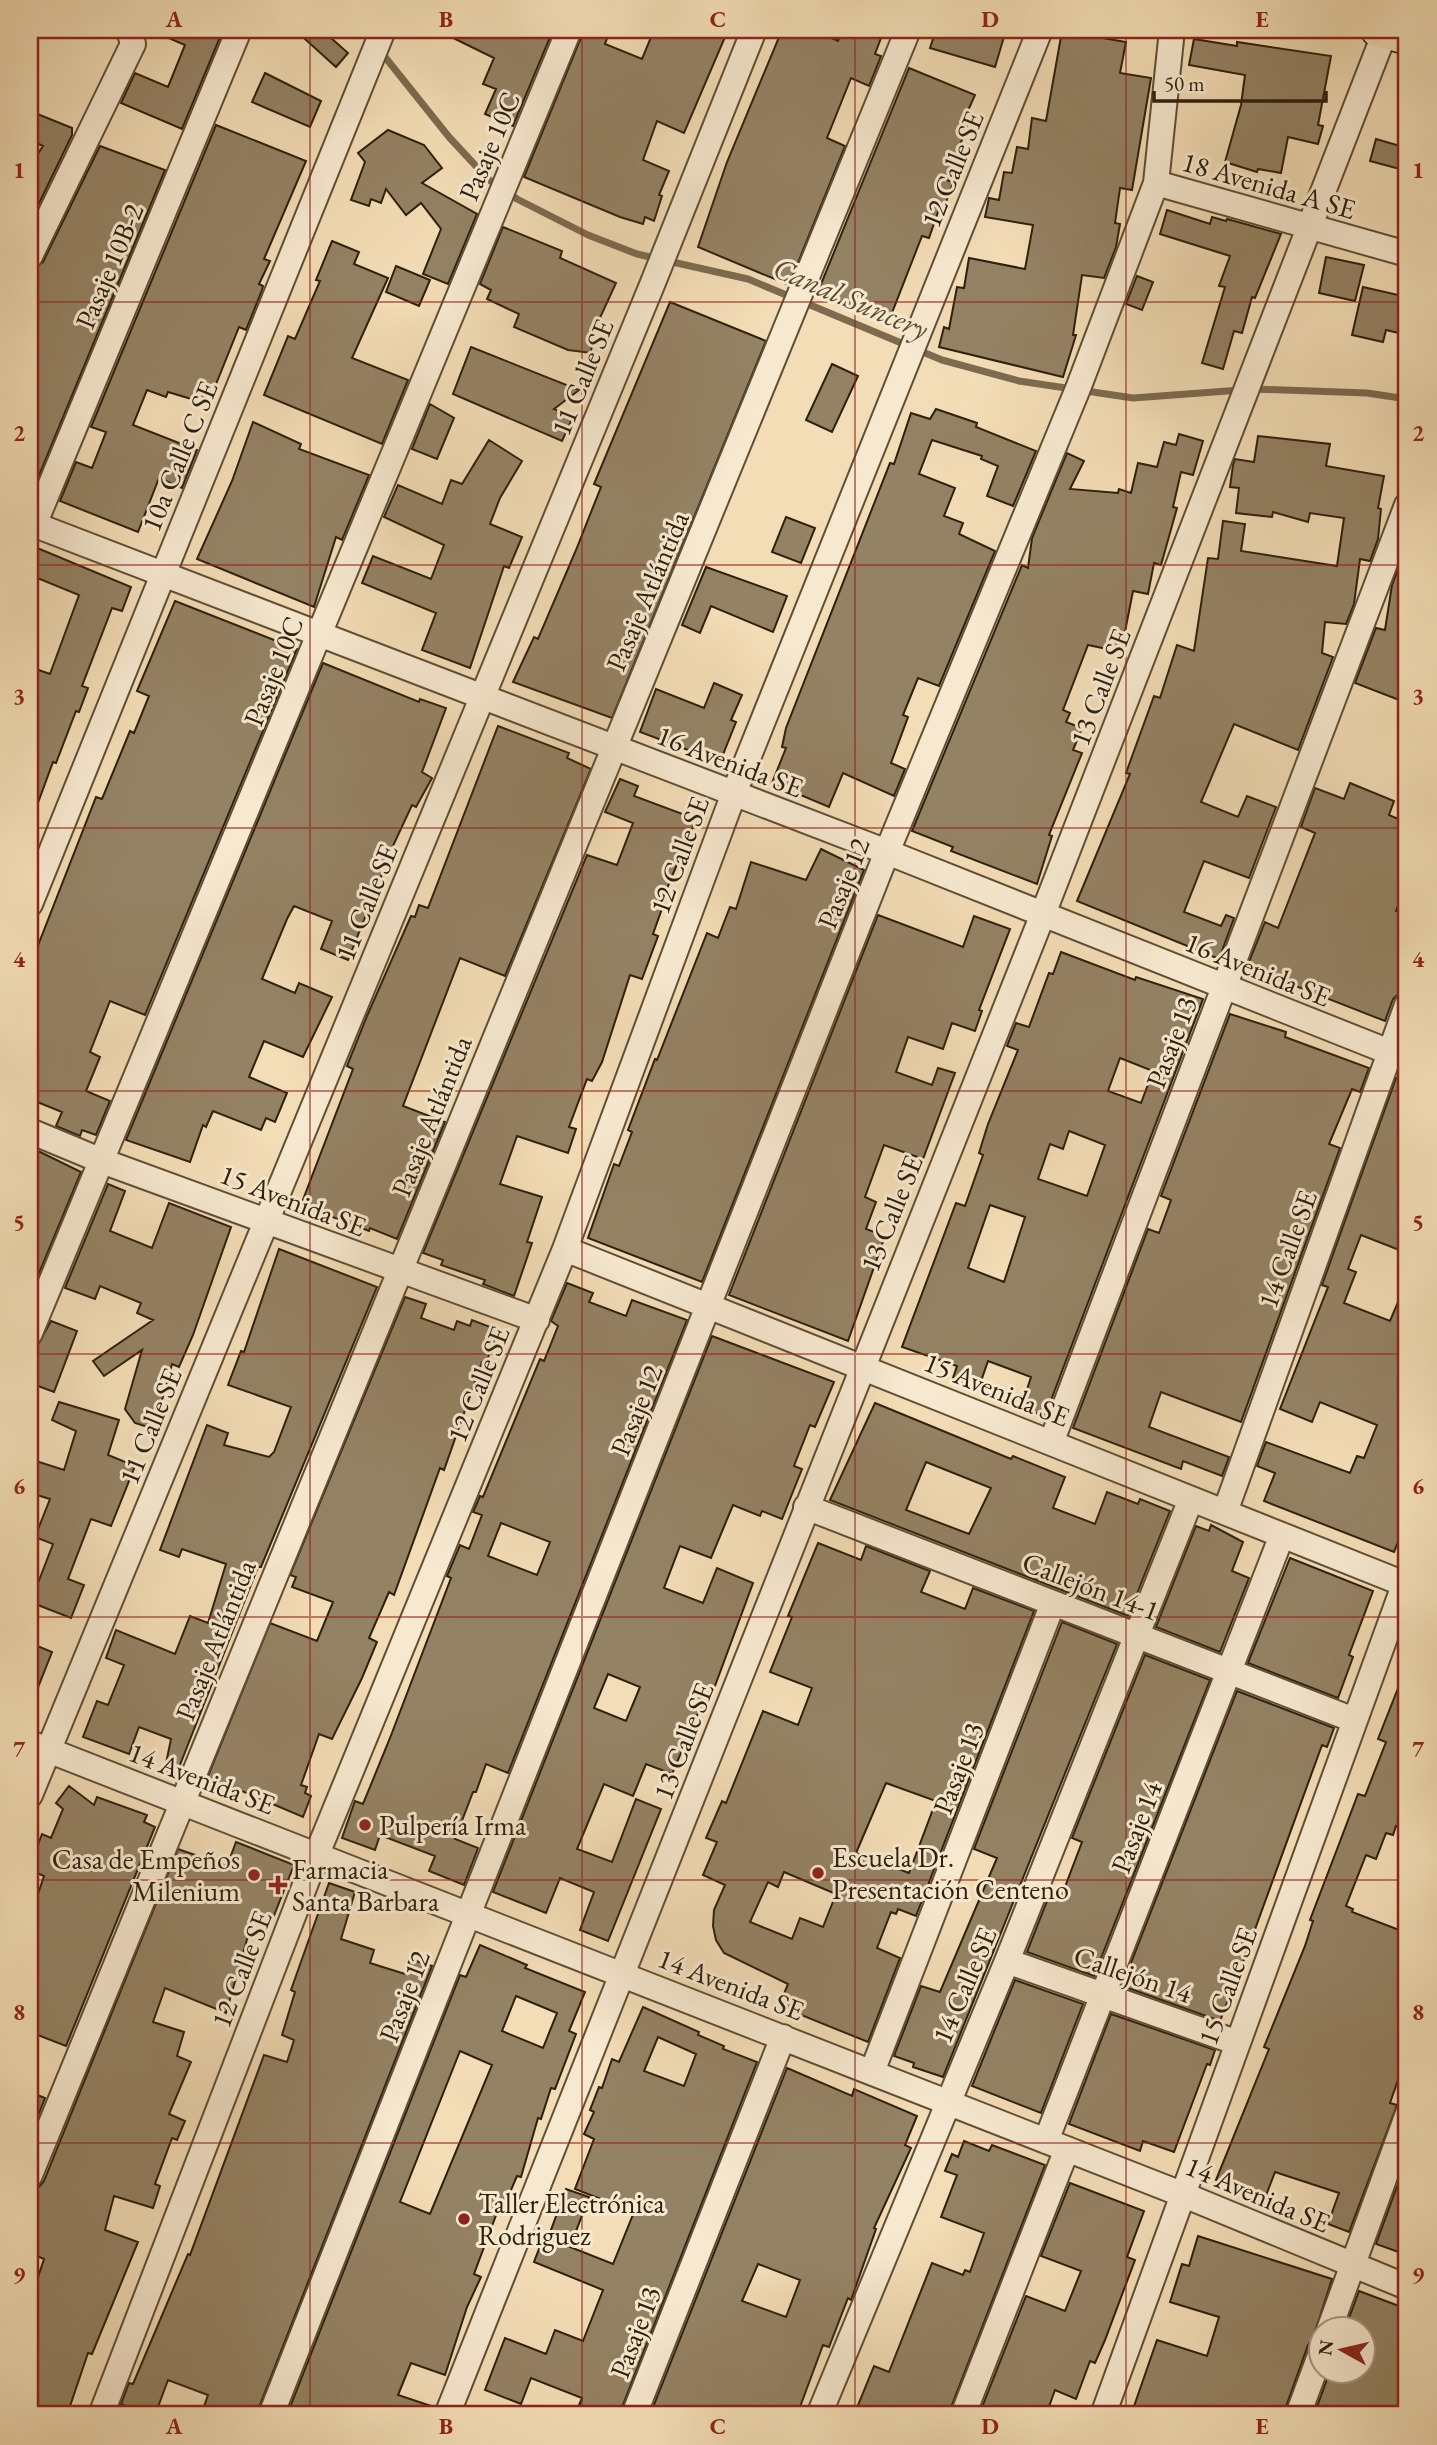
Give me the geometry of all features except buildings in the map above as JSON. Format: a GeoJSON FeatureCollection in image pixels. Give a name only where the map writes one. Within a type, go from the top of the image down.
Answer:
{"type":"FeatureCollection","features":[{"type":"Feature","properties":{"kind":"street"},"geometry":{"type":"LineString","coordinates":[[30,256],[133,44],[129,30]]}},
{"type":"Feature","properties":{"kind":"street","name":"Pasaje 10B-2"},"geometry":{"type":"LineString","coordinates":[[32,524],[239,30]]}},
{"type":"Feature","properties":{"kind":"street","name":"10a Calle C SE"},"geometry":{"type":"LineString","coordinates":[[30,904],[383,30]]}},
{"type":"Feature","properties":{"kind":"street","name":"Pasaje 10C"},"geometry":{"type":"LineString","coordinates":[[30,1333],[569,30]]}},
{"type":"Feature","properties":{"kind":"street","name":"11 Calle SE"},"geometry":{"type":"LineString","coordinates":[[30,1795],[39,1747],[267,1220],[652,285],[754,30]]}},
{"type":"Feature","properties":{"kind":"street","name":"Pasaje Atlántida"},"geometry":{"type":"LineString","coordinates":[[30,2175],[180,1801],[806,285],[908,30]]}},
{"type":"Feature","properties":{"kind":"street","name":"12 Calle SE"},"geometry":{"type":"LineString","coordinates":[[101,2415],[317,1854],[565,1249],[734,793],[1040,30]]}},
{"type":"Feature","properties":{"kind":"street","name":"Pasaje 12"},"geometry":{"type":"LineString","coordinates":[[271,2415],[887,852],[1079,386],[1156,183],[1172,30]]}},
{"type":"Feature","properties":{"kind":"street","name":"13 Calle SE"},"geometry":{"type":"LineString","coordinates":[[447,2415],[1043,914],[1307,228],[1390,33]]}},
{"type":"Feature","properties":{"kind":"street","name":"18 Avenida A SE"},"geometry":{"type":"LineString","coordinates":[[1156,183],[1307,228],[1407,254]]}},
{"type":"Feature","properties":{"kind":"street","name":"Pasaje 13"},"geometry":{"type":"LineString","coordinates":[[1051,1443],[1407,505]]}},
{"type":"Feature","properties":{"kind":"street","name":"16 Avenida SE"},"geometry":{"type":"LineString","coordinates":[[32,524],[887,852],[1398,1056]]}},
{"type":"Feature","properties":{"kind":"street","name":"14 Calle SE"},"geometry":{"type":"LineString","coordinates":[[1225,1512],[1398,1056],[1407,1005]]}},
{"type":"Feature","properties":{"kind":"street","name":"15 Avenida SE"},"geometry":{"type":"LineString","coordinates":[[30,1131],[102,1161],[267,1220],[399,1272],[537,1320]]}},
{"type":"Feature","properties":{"kind":"street","name":"15 Avenida SE"},"geometry":{"type":"LineString","coordinates":[[565,1249],[1406,1582]]}},
{"type":"Feature","properties":{"kind":"street","name":"14 Calle SE"},"geometry":{"type":"LineString","coordinates":[[819,2415],[1007,1961],[1191,1499]]}},
{"type":"Feature","properties":{"kind":"street","name":"Callejón 14-1"},"geometry":{"type":"LineString","coordinates":[[806,1507],[1354,1720]]}},
{"type":"Feature","properties":{"kind":"street","name":"Pasaje 14"},"geometry":{"type":"LineString","coordinates":[[963,2415],[1057,2145],[1102,1995],[1282,1535]]}},
{"type":"Feature","properties":{"kind":"street","name":"15 Calle SE"},"geometry":{"type":"LineString","coordinates":[[1103,2415],[1406,1582]]}},
{"type":"Feature","properties":{"kind":"street","name":"Pasaje 13"},"geometry":{"type":"LineString","coordinates":[[872,2072],[1053,1603]]}},
{"type":"Feature","properties":{"kind":"street","name":"14 Avenida SE"},"geometry":{"type":"LineString","coordinates":[[39,1747],[1184,2194],[1407,2287]]}},
{"type":"Feature","properties":{"kind":"street","name":"Callejón 14"},"geometry":{"type":"LineString","coordinates":[[1007,1961],[1238,2043]]}},
{"type":"Feature","properties":{"kind":"street","name":"Pasaje 13"},"geometry":{"type":"LineString","coordinates":[[634,2415],[783,2037]]}},
{"type":"Feature","properties":{"kind":"street"},"geometry":{"type":"LineString","coordinates":[[1334,2316],[1407,2116]]}},
{"type":"Feature","properties":{"kind":"street"},"geometry":{"type":"LineString","coordinates":[[1298,2415],[1308,2386]]}},
{"type":"Feature","properties":{"kind":"waterway","name":"Canal Suncery"},"geometry":{"type":"LineString","coordinates":[[381,52],[449,137],[488,179],[517,199],[588,235],[637,254],[748,279],[942,360],[1019,381],[1133,398],[1241,390]]}},
{"type":"Feature","properties":{"kind":"waterway","name":"Canal Suncery"},"geometry":{"type":"LineString","coordinates":[[1253,389],[1367,393],[1407,399]]}},
{"type":"Feature","properties":{"kind":"place","name":"Pulpería Irma"},"geometry":{"type":"Point","coordinates":[365,1825]}},
{"type":"Feature","properties":{"kind":"place","name":"Escuela Dr. Presentación Centeno"},"geometry":{"type":"Point","coordinates":[818,1873]}},
{"type":"Feature","properties":{"kind":"place","name":"Casa de Empeños Milenium"},"geometry":{"type":"Point","coordinates":[254,1875]}},
{"type":"Feature","properties":{"kind":"place","name":"Farmacia Santa Barbara"},"geometry":{"type":"Point","coordinates":[278,1885]}},
{"type":"Feature","properties":{"kind":"place","name":"Taller Electrónica Rodriguez"},"geometry":{"type":"Point","coordinates":[464,2219]}}]}
